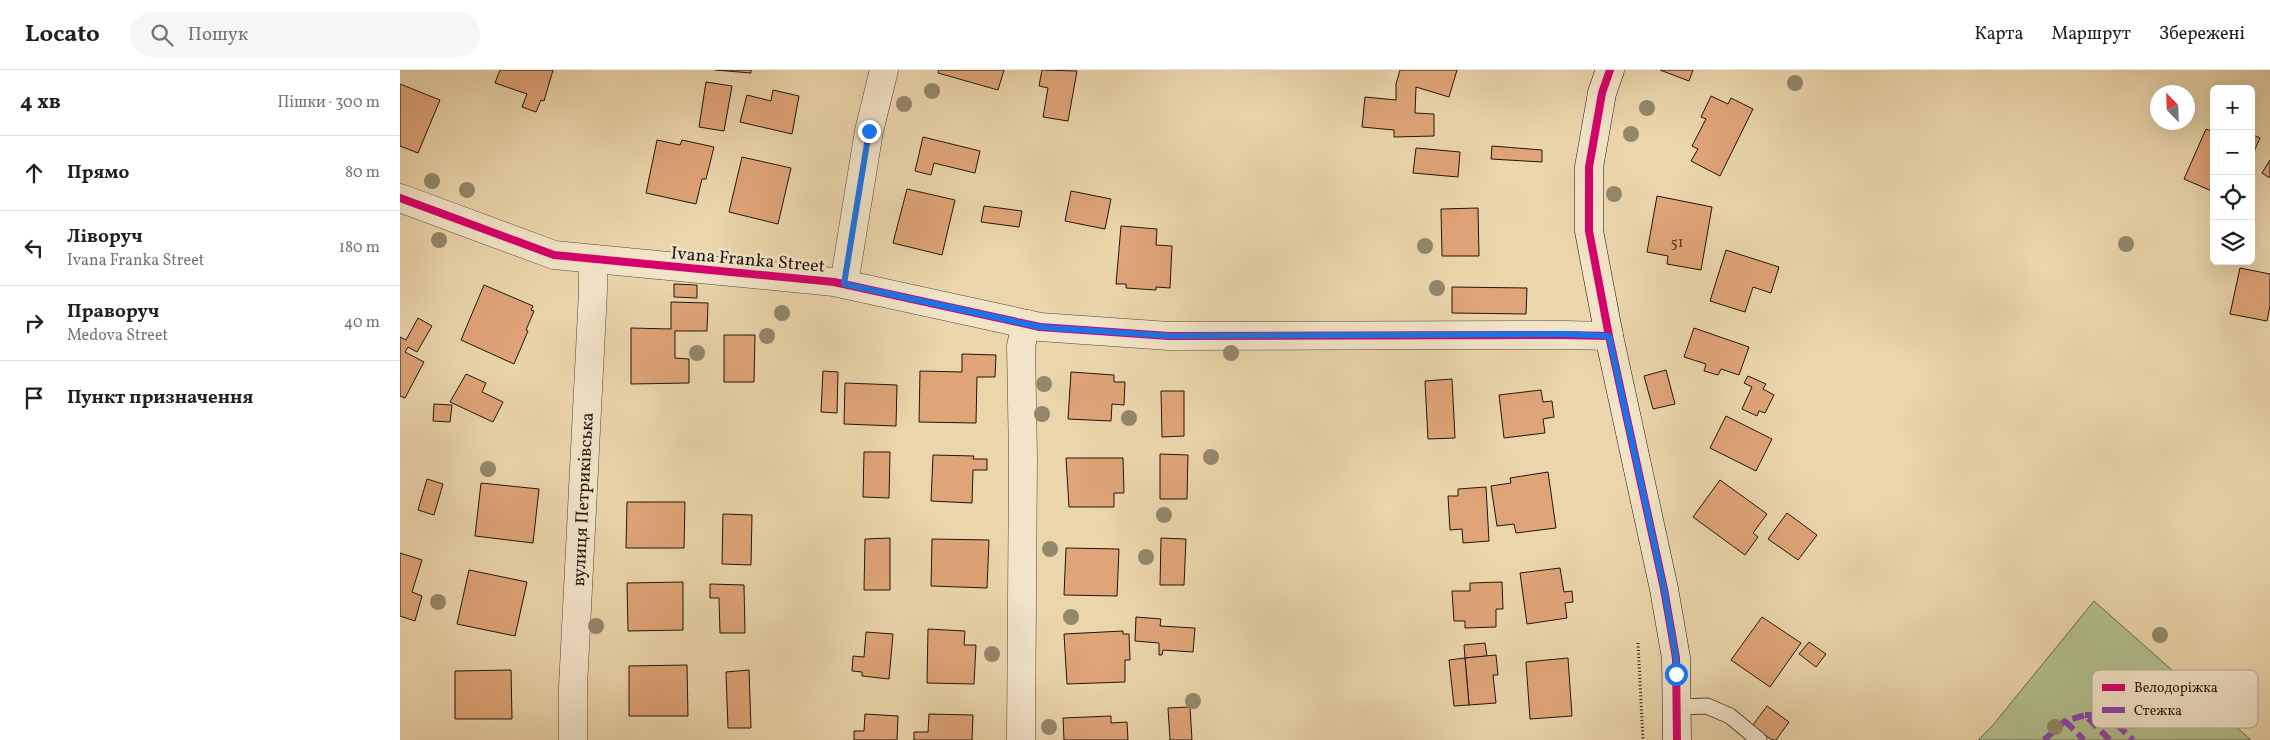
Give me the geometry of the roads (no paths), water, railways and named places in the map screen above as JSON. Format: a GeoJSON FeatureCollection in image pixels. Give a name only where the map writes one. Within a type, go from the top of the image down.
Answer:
{"type":"FeatureCollection","features":[{"type":"Feature","properties":{"kind":"street"},"geometry":{"type":"LineString","coordinates":[[844,284],[869,131],[884,70]]}},
{"type":"Feature","properties":{"kind":"street"},"geometry":{"type":"LineString","coordinates":[[1610,70],[1602,93],[1589,167],[1589,231],[1609,336],[1664,589],[1676,658],[1677,740]]}},
{"type":"Feature","properties":{"kind":"street","name":"Ivana Franka Street"},"geometry":{"type":"LineString","coordinates":[[400,198],[554,255],[844,284],[1040,327],[1169,336],[1565,334],[1609,336]]}},
{"type":"Feature","properties":{"kind":"street","name":"вулиця Петриківська"},"geometry":{"type":"LineString","coordinates":[[573,740],[573,687],[594,291],[593,259]]}},
{"type":"Feature","properties":{"kind":"street"},"geometry":{"type":"LineString","coordinates":[[1021,740],[1022,346],[1026,324]]}},
{"type":"Feature","properties":{"kind":"lane"},"geometry":{"type":"LineString","coordinates":[[1678,706],[1707,706],[1730,716],[1759,740]]}}]}
